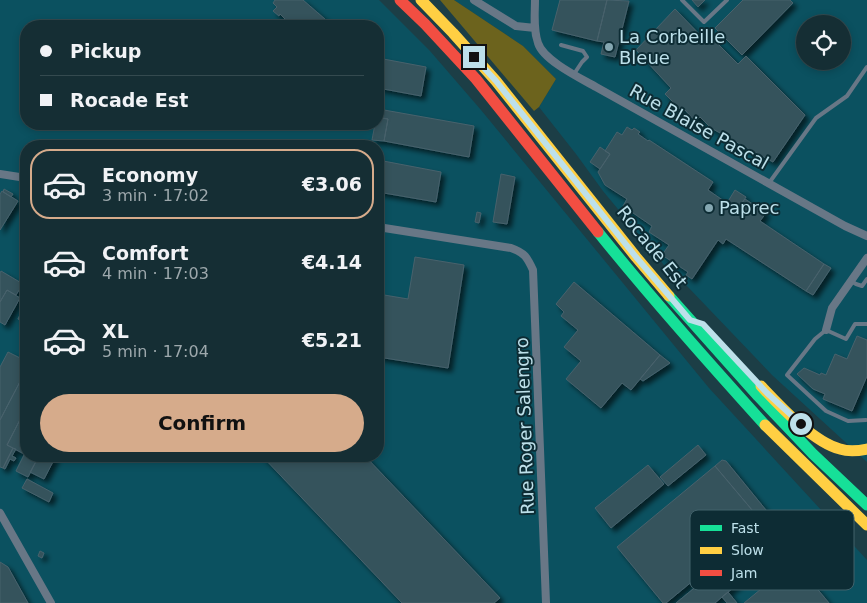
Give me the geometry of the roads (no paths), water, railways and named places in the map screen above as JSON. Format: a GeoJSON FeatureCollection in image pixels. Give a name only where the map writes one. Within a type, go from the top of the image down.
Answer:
{"type":"FeatureCollection","features":[{"type":"Feature","properties":{"kind":"highway","name":"Rocade Est"},"geometry":{"type":"LineString","coordinates":[[400,0],[476,79],[622,262],[717,372],[774,433],[851,510]]}},
{"type":"Feature","properties":{"kind":"highway","name":"Rocade Est"},"geometry":{"type":"LineString","coordinates":[[421,0],[496,81],[636,257],[690,320],[758,396],[867,505]]}},
{"type":"Feature","properties":{"kind":"highway"},"geometry":{"type":"LineString","coordinates":[[690,320],[703,324],[767,393],[822,441],[836,448],[850,451],[867,450]]}},
{"type":"Feature","properties":{"kind":"highway"},"geometry":{"type":"LineString","coordinates":[[818,478],[820,489],[841,510]]}},
{"type":"Feature","properties":{"kind":"highway","name":"Rocade Est"},"geometry":{"type":"LineString","coordinates":[[854,513],[867,525]]}},
{"type":"Feature","properties":{"kind":"highway"},"geometry":{"type":"LineString","coordinates":[[854,523],[867,536]]}},
{"type":"Feature","properties":{"kind":"street"},"geometry":{"type":"LineString","coordinates":[[474,0],[516,26],[535,28]]}},
{"type":"Feature","properties":{"kind":"street","name":"Rue Blaise Pascal"},"geometry":{"type":"LineString","coordinates":[[535,0],[535,28],[538,44],[544,54],[557,64],[845,226],[867,236]]}},
{"type":"Feature","properties":{"kind":"street"},"geometry":{"type":"LineString","coordinates":[[0,174],[20,177]]}},
{"type":"Feature","properties":{"kind":"street","name":"Rue Roger Salengro"},"geometry":{"type":"LineString","coordinates":[[384,228],[511,248],[522,252],[533,270],[546,603]]}},
{"type":"Feature","properties":{"kind":"street"},"geometry":{"type":"LineString","coordinates":[[826,330],[832,308],[867,258]]}},
{"type":"Feature","properties":{"kind":"street"},"geometry":{"type":"LineString","coordinates":[[0,513],[51,603]]}},
{"type":"Feature","properties":{"kind":"lane"},"geometry":{"type":"LineString","coordinates":[[682,0],[704,22],[727,0]]}},
{"type":"Feature","properties":{"kind":"lane"},"geometry":{"type":"LineString","coordinates":[[561,45],[583,51],[587,57],[574,74]]}},
{"type":"Feature","properties":{"kind":"lane"},"geometry":{"type":"LineString","coordinates":[[768,183],[816,118],[847,96],[867,67]]}},
{"type":"Feature","properties":{"kind":"lane"},"geometry":{"type":"LineString","coordinates":[[851,281],[862,286],[867,279]]}},
{"type":"Feature","properties":{"kind":"lane"},"geometry":{"type":"LineString","coordinates":[[866,420],[848,421],[826,411],[787,375],[815,339],[826,330],[846,339],[854,324],[867,324]]}},
{"type":"Feature","properties":{"kind":"place","name":"La Corbeille Bleue"},"geometry":{"type":"Point","coordinates":[609,47]}},
{"type":"Feature","properties":{"kind":"place","name":"Paprec"},"geometry":{"type":"Point","coordinates":[709,208]}}]}
